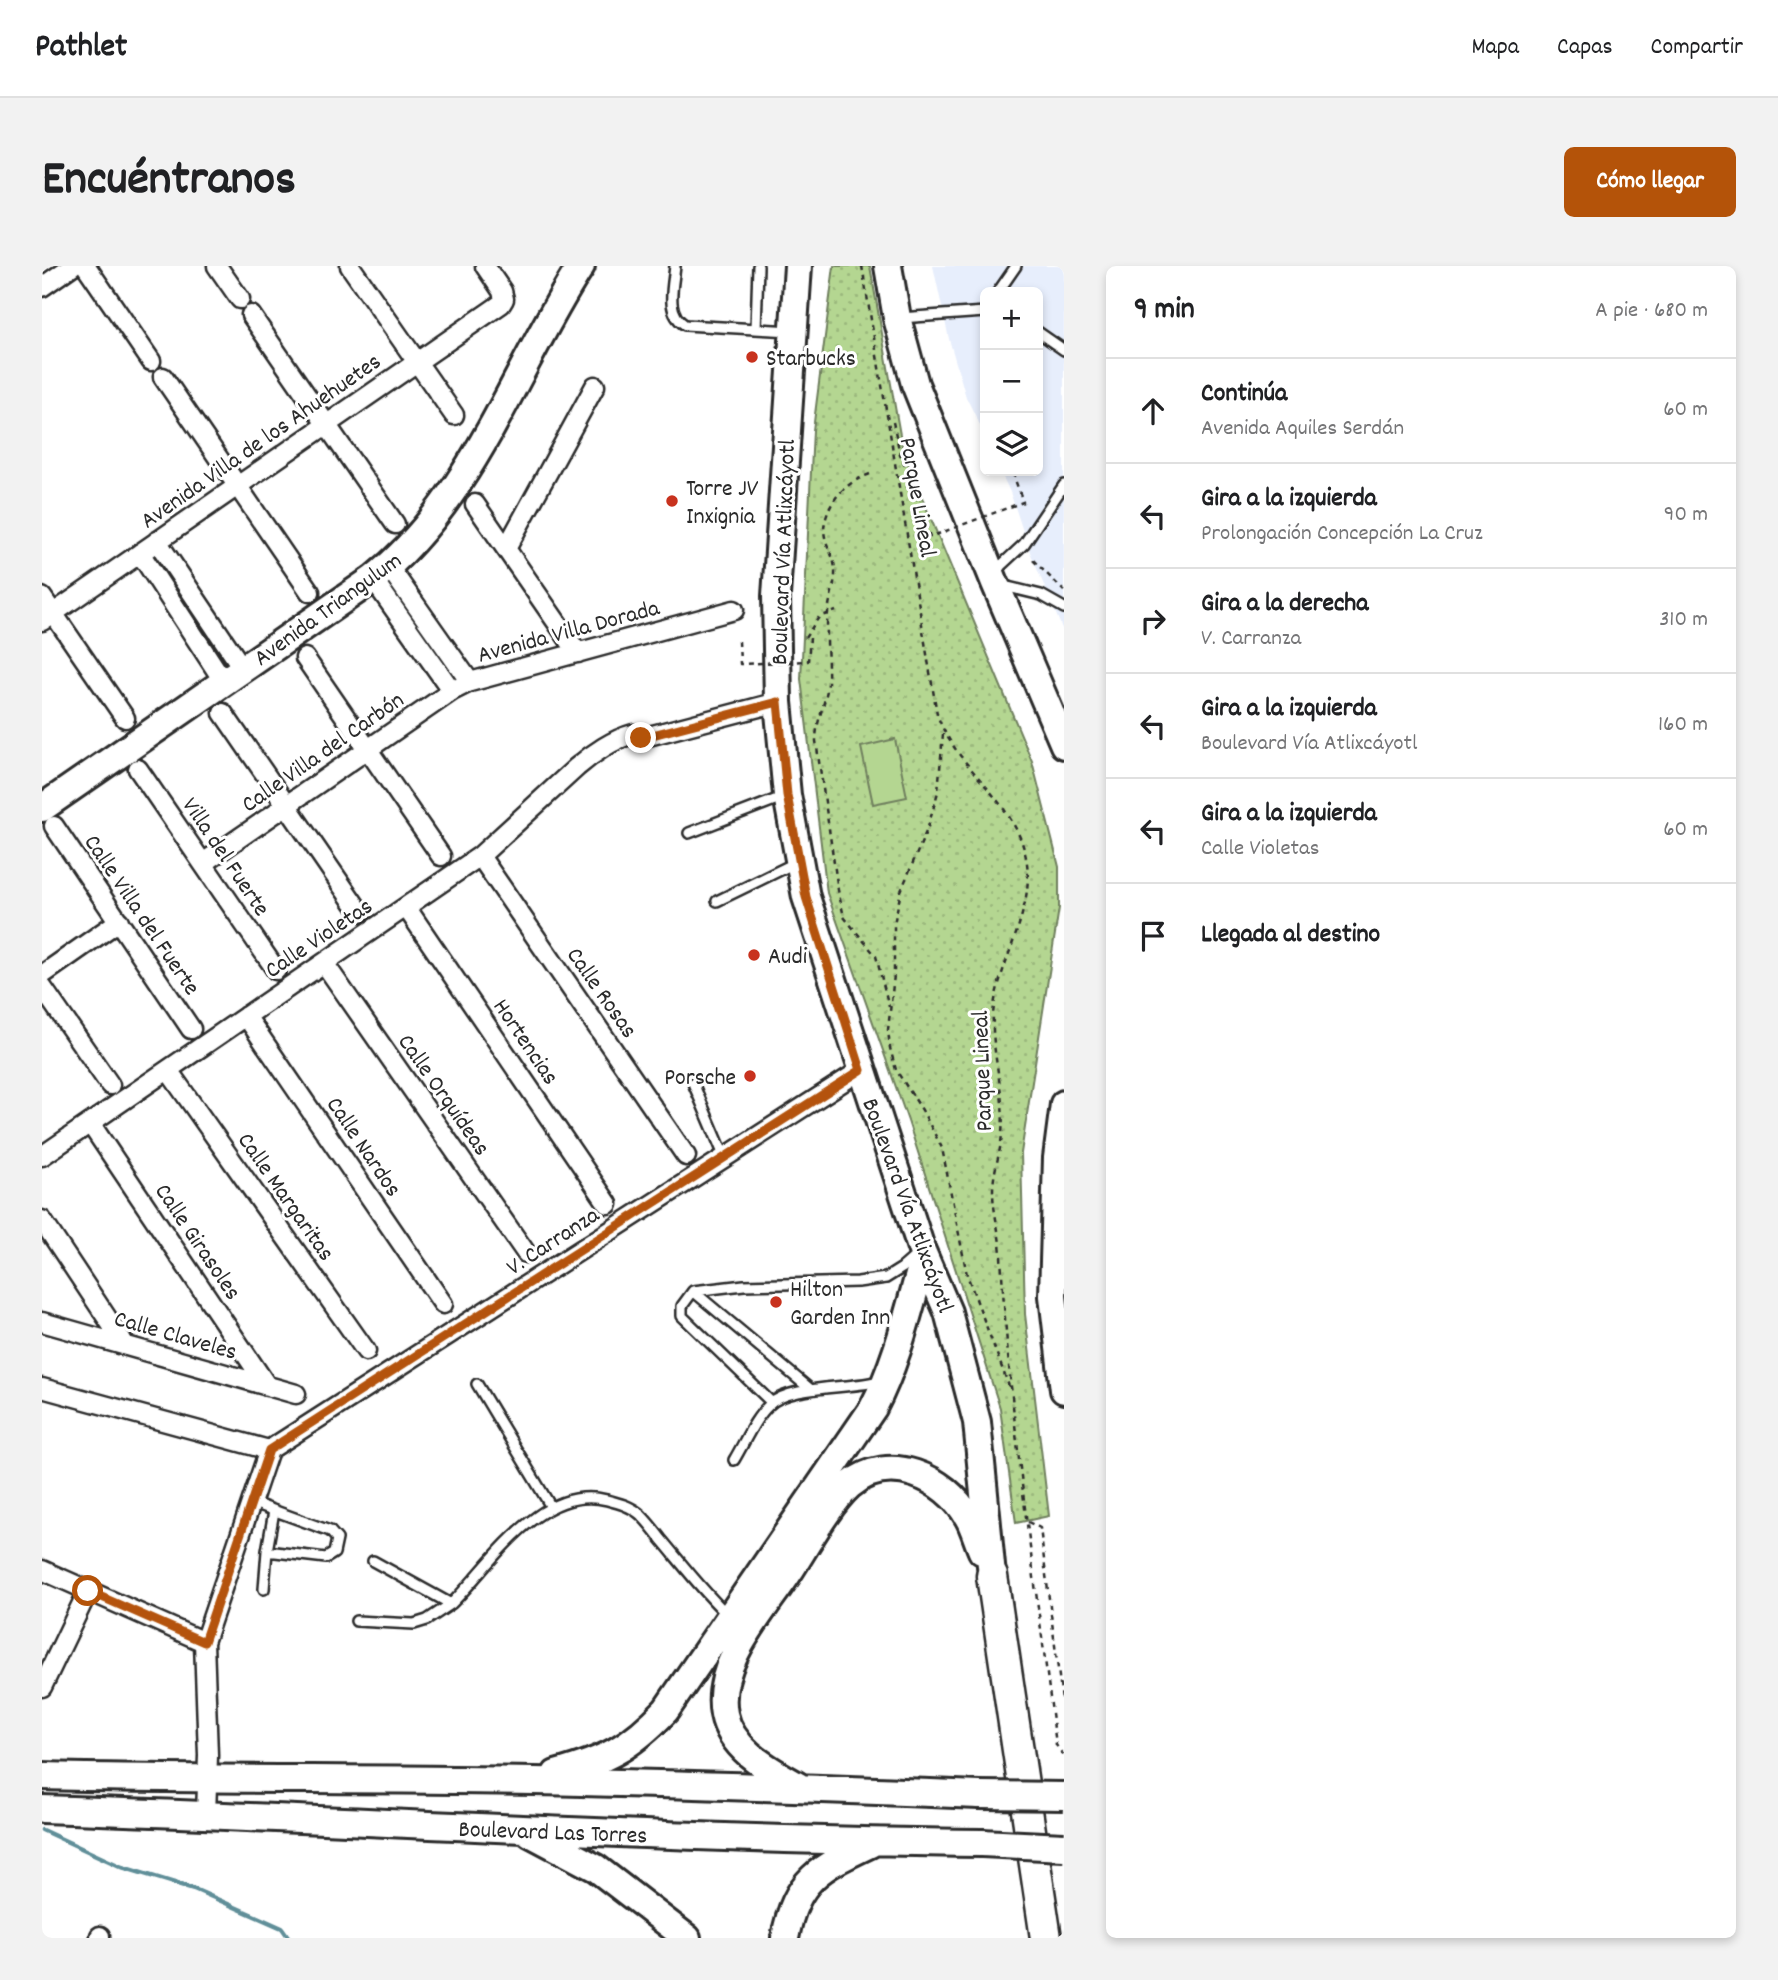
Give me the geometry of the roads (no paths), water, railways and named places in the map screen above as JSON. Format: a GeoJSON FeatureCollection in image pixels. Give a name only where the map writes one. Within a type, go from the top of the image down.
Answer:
{"type":"FeatureCollection","features":[{"type":"Feature","properties":{"kind":"main road","name":"Boulevard Vía Atlixcáyotl"},"geometry":{"type":"LineString","coordinates":[[798,266],[776,596],[778,702],[787,795],[806,897],[923,1254],[948,1312],[977,1422],[992,1576],[1046,1938]]}},
{"type":"Feature","properties":{"kind":"main road"},"geometry":{"type":"LineString","coordinates":[[888,266],[897,318],[915,384],[993,579],[1064,745]]}},
{"type":"Feature","properties":{"kind":"main road","name":"Avenida Triangulum"},"geometry":{"type":"LineString","coordinates":[[48,817],[234,676],[381,573],[432,522],[458,482],[571,273]]}},
{"type":"Feature","properties":{"kind":"main road"},"geometry":{"type":"LineString","coordinates":[[1064,1104],[1057,1158],[1059,1306],[1064,1390]]}},
{"type":"Feature","properties":{"kind":"main road"},"geometry":{"type":"LineString","coordinates":[[532,1781],[597,1762],[626,1747],[666,1710],[873,1408],[888,1379],[923,1254]]}},
{"type":"Feature","properties":{"kind":"main road"},"geometry":{"type":"LineString","coordinates":[[799,1787],[754,1759],[730,1731],[724,1714],[724,1679],[739,1648],[840,1495],[866,1475],[883,1469],[901,1469],[917,1474],[945,1492],[967,1517],[992,1576]]}},
{"type":"Feature","properties":{"kind":"main road","name":"Boulevard Las Torres"},"geometry":{"type":"LineString","coordinates":[[42,1776],[208,1780],[532,1781],[1064,1796]]}},
{"type":"Feature","properties":{"kind":"main road","name":"Boulevard Las Torres"},"geometry":{"type":"LineString","coordinates":[[42,1809],[526,1831],[1064,1847]]}},
{"type":"Feature","properties":{"kind":"main road"},"geometry":{"type":"LineString","coordinates":[[526,1831],[596,1868],[687,1938]]}},
{"type":"Feature","properties":{"kind":"main road"},"geometry":{"type":"LineString","coordinates":[[785,1938],[788,1920],[796,1900],[816,1873],[828,1863],[873,1842]]}},
{"type":"Feature","properties":{"kind":"street"},"geometry":{"type":"LineString","coordinates":[[42,287],[72,266]]}},
{"type":"Feature","properties":{"kind":"street"},"geometry":{"type":"LineString","coordinates":[[86,266],[151,361]]}},
{"type":"Feature","properties":{"kind":"street"},"geometry":{"type":"LineString","coordinates":[[217,266],[240,299]]}},
{"type":"Feature","properties":{"kind":"street"},"geometry":{"type":"LineString","coordinates":[[350,266],[454,415]]}},
{"type":"Feature","properties":{"kind":"street","name":"Avenida Villa de los Ahuehuetes"},"geometry":{"type":"LineString","coordinates":[[48,617],[501,304],[504,299],[502,291],[485,266]]}},
{"type":"Feature","properties":{"kind":"street"},"geometry":{"type":"LineString","coordinates":[[251,316],[395,524]]}},
{"type":"Feature","properties":{"kind":"street"},"geometry":{"type":"LineString","coordinates":[[163,377],[310,592]]}},
{"type":"Feature","properties":{"kind":"street"},"geometry":{"type":"LineString","coordinates":[[506,549],[595,386]]}},
{"type":"Feature","properties":{"kind":"street"},"geometry":{"type":"LineString","coordinates":[[475,504],[578,653]]}},
{"type":"Feature","properties":{"kind":"street"},"geometry":{"type":"LineString","coordinates":[[157,541],[234,676]]}},
{"type":"Feature","properties":{"kind":"street"},"geometry":{"type":"LineString","coordinates":[[140,553],[234,676]]}},
{"type":"Feature","properties":{"kind":"street"},"geometry":{"type":"LineString","coordinates":[[381,573],[452,691]]}},
{"type":"Feature","properties":{"kind":"street","name":"Avenida Villa Dorada"},"geometry":{"type":"LineString","coordinates":[[381,573],[470,682],[734,610]]}},
{"type":"Feature","properties":{"kind":"street"},"geometry":{"type":"LineString","coordinates":[[42,597],[48,617],[125,718]]}},
{"type":"Feature","properties":{"kind":"street"},"geometry":{"type":"LineString","coordinates":[[306,658],[441,856]]}},
{"type":"Feature","properties":{"kind":"street","name":"Calle Villa del Carbón"},"geometry":{"type":"LineString","coordinates":[[203,863],[452,691],[470,682]]}},
{"type":"Feature","properties":{"kind":"street","name":"Calle Violetas"},"geometry":{"type":"LineString","coordinates":[[42,1156],[480,856],[594,753],[611,746],[620,737],[633,734],[641,738],[778,702]]}},
{"type":"Feature","properties":{"kind":"street"},"geometry":{"type":"LineString","coordinates":[[223,713],[360,912]]}},
{"type":"Feature","properties":{"kind":"street","name":"Villa del Fuerte"},"geometry":{"type":"LineString","coordinates":[[138,769],[276,970]]}},
{"type":"Feature","properties":{"kind":"street","name":"Calle Villa del Fuerte"},"geometry":{"type":"LineString","coordinates":[[48,817],[191,1029]]}},
{"type":"Feature","properties":{"kind":"street","name":"Calle Rosas"},"geometry":{"type":"LineString","coordinates":[[480,856],[686,1156]]}},
{"type":"Feature","properties":{"kind":"street","name":"Hortencias"},"geometry":{"type":"LineString","coordinates":[[406,907],[608,1203]]}},
{"type":"Feature","properties":{"kind":"street"},"geometry":{"type":"LineString","coordinates":[[42,975],[119,921]]}},
{"type":"Feature","properties":{"kind":"street","name":"Calle Orquídeas"},"geometry":{"type":"LineString","coordinates":[[324,963],[526,1254]]}},
{"type":"Feature","properties":{"kind":"street"},"geometry":{"type":"LineString","coordinates":[[42,987],[110,1085]]}},
{"type":"Feature","properties":{"kind":"street","name":"Calle Nardos"},"geometry":{"type":"LineString","coordinates":[[246,1016],[443,1304]]}},
{"type":"Feature","properties":{"kind":"street","name":"Calle Margaritas"},"geometry":{"type":"LineString","coordinates":[[168,1070],[366,1351]]}},
{"type":"Feature","properties":{"kind":"street","name":"V. Carranza"},"geometry":{"type":"LineString","coordinates":[[269,1450],[861,1070]]}},
{"type":"Feature","properties":{"kind":"street","name":"Calle Girasoles"},"geometry":{"type":"LineString","coordinates":[[90,1123],[267,1386]]}},
{"type":"Feature","properties":{"kind":"street"},"geometry":{"type":"LineString","coordinates":[[42,1220],[124,1345]]}},
{"type":"Feature","properties":{"kind":"street","name":"Calle Claveles"},"geometry":{"type":"LineString","coordinates":[[42,1322],[296,1394]]}},
{"type":"Feature","properties":{"kind":"street"},"geometry":{"type":"LineString","coordinates":[[42,1388],[269,1450],[204,1642],[208,1780],[206,1815]]}},
{"type":"Feature","properties":{"kind":"street"},"geometry":{"type":"LineString","coordinates":[[42,1570],[204,1642]]}},
{"type":"Feature","properties":{"kind":"street"},"geometry":{"type":"LineString","coordinates":[[42,1687],[88,1591]]}},
{"type":"Feature","properties":{"kind":"lane"},"geometry":{"type":"LineString","coordinates":[[675,266],[671,312],[685,325],[793,331]]}},
{"type":"Feature","properties":{"kind":"lane"},"geometry":{"type":"LineString","coordinates":[[756,329],[758,266]]}},
{"type":"Feature","properties":{"kind":"lane"},"geometry":{"type":"LineString","coordinates":[[1001,287],[1016,266]]}},
{"type":"Feature","properties":{"kind":"lane"},"geometry":{"type":"LineString","coordinates":[[897,318],[980,312]]}},
{"type":"Feature","properties":{"kind":"lane"},"geometry":{"type":"LineString","coordinates":[[1043,335],[1064,350]]}},
{"type":"Feature","properties":{"kind":"lane"},"geometry":{"type":"LineString","coordinates":[[1064,485],[1024,544],[993,579],[1041,595],[1064,608]]}},
{"type":"Feature","properties":{"kind":"lane"},"geometry":{"type":"LineString","coordinates":[[689,833],[787,795]]}},
{"type":"Feature","properties":{"kind":"lane"},"geometry":{"type":"LineString","coordinates":[[717,901],[799,861]]}},
{"type":"Feature","properties":{"kind":"lane"},"geometry":{"type":"LineString","coordinates":[[693,1083],[725,1158]]}},
{"type":"Feature","properties":{"kind":"lane"},"geometry":{"type":"LineString","coordinates":[[771,1402],[682,1316],[682,1306],[694,1291],[744,1285],[858,1282],[886,1278],[923,1254]]}},
{"type":"Feature","properties":{"kind":"lane"},"geometry":{"type":"LineString","coordinates":[[694,1291],[810,1389]]}},
{"type":"Feature","properties":{"kind":"lane"},"geometry":{"type":"LineString","coordinates":[[734,1460],[771,1402],[810,1389],[862,1386],[888,1379]]}},
{"type":"Feature","properties":{"kind":"lane"},"geometry":{"type":"LineString","coordinates":[[477,1384],[551,1507]]}},
{"type":"Feature","properties":{"kind":"lane"},"geometry":{"type":"LineString","coordinates":[[356,1621],[414,1624],[427,1620],[451,1604],[512,1537],[551,1507],[562,1502],[593,1497],[623,1504],[640,1514],[713,1601],[730,1617]]}},
{"type":"Feature","properties":{"kind":"lane"},"geometry":{"type":"LineString","coordinates":[[251,1502],[330,1531],[337,1539],[334,1552],[326,1558],[267,1551]]}},
{"type":"Feature","properties":{"kind":"lane"},"geometry":{"type":"LineString","coordinates":[[264,1589],[274,1511]]}},
{"type":"Feature","properties":{"kind":"lane"},"geometry":{"type":"LineString","coordinates":[[373,1561],[451,1604]]}},
{"type":"Feature","properties":{"kind":"waterway"},"geometry":{"type":"LineString","coordinates":[[42,1830],[122,1867],[194,1889],[282,1928],[289,1938]]}},
{"type":"Feature","properties":{"kind":"place","name":"Starbucks"},"geometry":{"type":"Point","coordinates":[752,357]}},
{"type":"Feature","properties":{"kind":"place","name":"Torre JV Inxignia"},"geometry":{"type":"Point","coordinates":[672,501]}},
{"type":"Feature","properties":{"kind":"place","name":"Audi"},"geometry":{"type":"Point","coordinates":[754,955]}},
{"type":"Feature","properties":{"kind":"place","name":"Porsche"},"geometry":{"type":"Point","coordinates":[750,1076]}},
{"type":"Feature","properties":{"kind":"place","name":"Hilton Garden Inn"},"geometry":{"type":"Point","coordinates":[776,1302]}}]}
